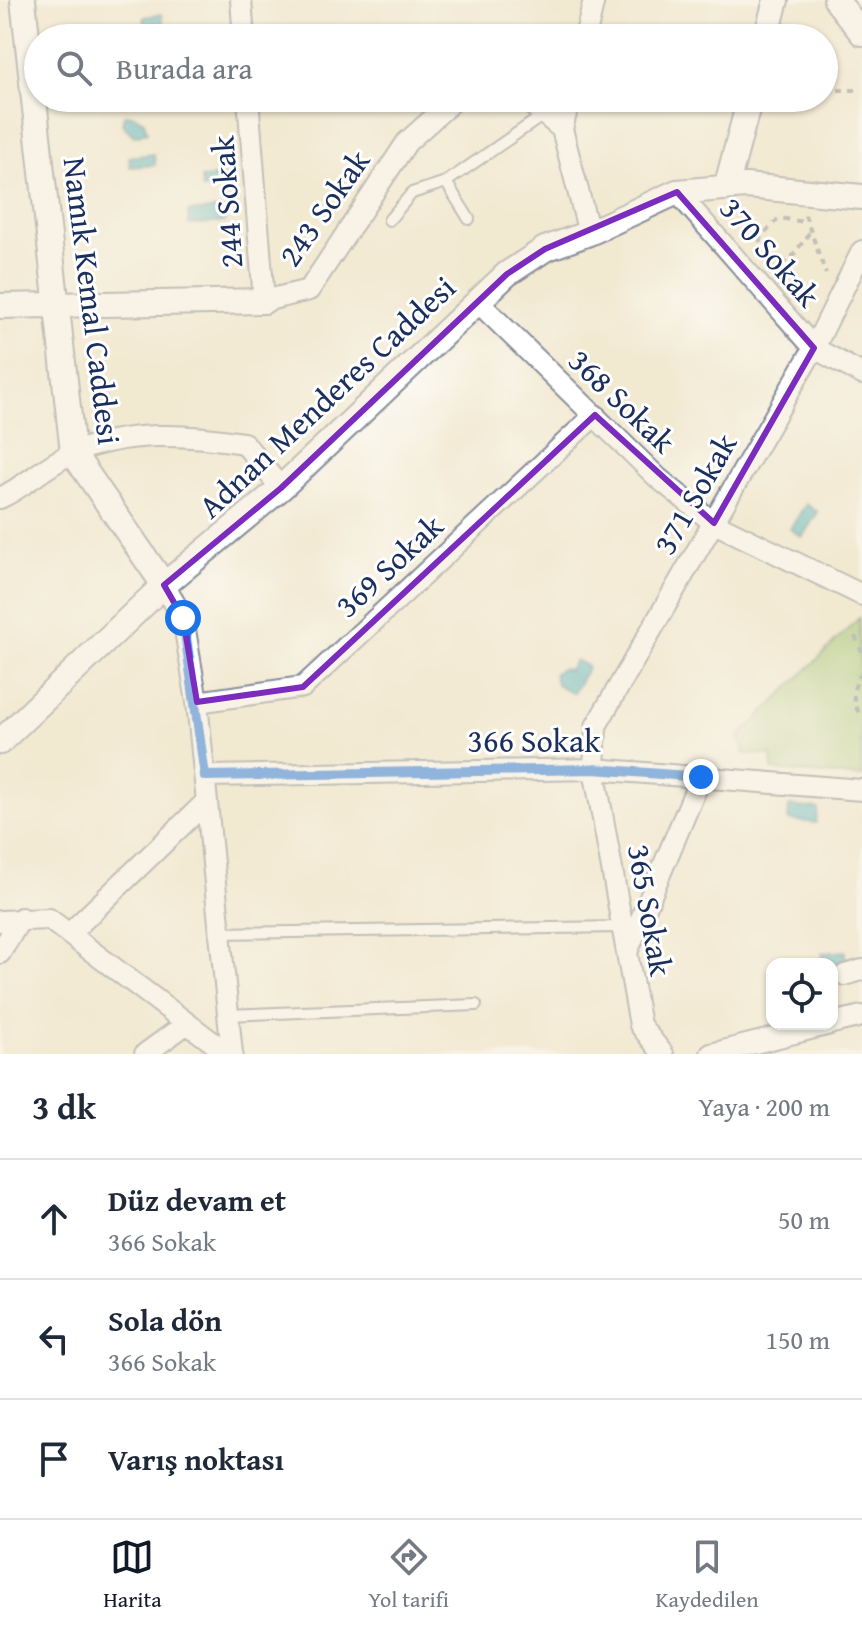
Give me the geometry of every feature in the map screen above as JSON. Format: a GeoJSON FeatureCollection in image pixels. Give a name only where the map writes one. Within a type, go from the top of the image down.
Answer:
{"type":"FeatureCollection","features":[{"type":"Feature","properties":{"kind":"street","name":"Namık Kemal Caddesi"},"geometry":{"type":"LineString","coordinates":[[23,0],[26,24]]}},
{"type":"Feature","properties":{"kind":"street"},"geometry":{"type":"LineString","coordinates":[[241,0],[243,24]]}},
{"type":"Feature","properties":{"kind":"street"},"geometry":{"type":"LineString","coordinates":[[588,24],[594,0]]}},
{"type":"Feature","properties":{"kind":"street"},"geometry":{"type":"LineString","coordinates":[[770,24],[776,0]]}},
{"type":"Feature","properties":{"kind":"street"},"geometry":{"type":"LineString","coordinates":[[834,2],[862,33]]}},
{"type":"Feature","properties":{"kind":"street","name":"Namık Kemal Caddesi"},"geometry":{"type":"LineString","coordinates":[[35,112],[73,453],[164,585]]}},
{"type":"Feature","properties":{"kind":"street","name":"244 Sokak"},"geometry":{"type":"LineString","coordinates":[[249,112],[264,301]]}},
{"type":"Feature","properties":{"kind":"street","name":"243 Sokak"},"geometry":{"type":"LineString","coordinates":[[264,301],[309,290],[407,142],[440,112]]}},
{"type":"Feature","properties":{"kind":"street"},"geometry":{"type":"LineString","coordinates":[[542,112],[562,129]]}},
{"type":"Feature","properties":{"kind":"street"},"geometry":{"type":"LineString","coordinates":[[566,112],[562,129],[589,233]]}},
{"type":"Feature","properties":{"kind":"street"},"geometry":{"type":"LineString","coordinates":[[736,187],[748,112]]}},
{"type":"Feature","properties":{"kind":"street","name":"Adnan Menderes Caddesi"},"geometry":{"type":"LineString","coordinates":[[0,742],[164,585],[281,488],[507,274],[545,249],[589,233],[677,192],[736,187],[862,197]]}},
{"type":"Feature","properties":{"kind":"street","name":"370 Sokak"},"geometry":{"type":"LineString","coordinates":[[677,192],[814,348],[862,374]]}},
{"type":"Feature","properties":{"kind":"street","name":"371 Sokak"},"geometry":{"type":"LineString","coordinates":[[594,769],[596,726],[814,348],[862,251]]}},
{"type":"Feature","properties":{"kind":"street"},"geometry":{"type":"LineString","coordinates":[[0,306],[264,301]]}},
{"type":"Feature","properties":{"kind":"street","name":"368 Sokak"},"geometry":{"type":"LineString","coordinates":[[478,302],[658,478],[714,523],[862,595]]}},
{"type":"Feature","properties":{"kind":"street","name":"369 Sokak"},"geometry":{"type":"LineString","coordinates":[[197,702],[303,687],[595,415]]}},
{"type":"Feature","properties":{"kind":"street"},"geometry":{"type":"LineString","coordinates":[[0,498],[73,453],[144,436],[205,437],[244,443],[281,488]]}},
{"type":"Feature","properties":{"kind":"street"},"geometry":{"type":"LineString","coordinates":[[164,585],[183,618],[197,702],[230,1054]]}},
{"type":"Feature","properties":{"kind":"street","name":"366 Sokak"},"geometry":{"type":"LineString","coordinates":[[205,776],[594,769],[862,790]]}},
{"type":"Feature","properties":{"kind":"street","name":"365 Sokak"},"geometry":{"type":"LineString","coordinates":[[594,769],[640,1025],[663,1054]]}},
{"type":"Feature","properties":{"kind":"street"},"geometry":{"type":"LineString","coordinates":[[627,952],[701,777]]}},
{"type":"Feature","properties":{"kind":"street"},"geometry":{"type":"LineString","coordinates":[[69,934],[207,801]]}},
{"type":"Feature","properties":{"kind":"street"},"geometry":{"type":"LineString","coordinates":[[0,953],[21,918]]}},
{"type":"Feature","properties":{"kind":"street"},"geometry":{"type":"LineString","coordinates":[[0,921],[49,919],[230,1054]]}},
{"type":"Feature","properties":{"kind":"street"},"geometry":{"type":"LineString","coordinates":[[838,1022],[862,1016]]}},
{"type":"Feature","properties":{"kind":"street"},"geometry":{"type":"LineString","coordinates":[[145,1054],[186,1024]]}},
{"type":"Feature","properties":{"kind":"street"},"geometry":{"type":"LineString","coordinates":[[711,1054],[807,1030]]}},
{"type":"Feature","properties":{"kind":"lane"},"geometry":{"type":"LineString","coordinates":[[389,220],[412,193],[446,182],[545,114]]}},
{"type":"Feature","properties":{"kind":"lane"},"geometry":{"type":"LineString","coordinates":[[446,182],[469,219]]}},
{"type":"Feature","properties":{"kind":"lane"},"geometry":{"type":"LineString","coordinates":[[220,933],[623,927]]}},
{"type":"Feature","properties":{"kind":"lane"},"geometry":{"type":"LineString","coordinates":[[228,1015],[476,1005]]}},
{"type":"Feature","properties":{"kind":"path"},"geometry":{"type":"LineString","coordinates":[[838,90],[862,90]]}},
{"type":"Feature","properties":{"kind":"path"},"geometry":{"type":"LineString","coordinates":[[803,191],[805,222],[826,270],[825,282]]}},
{"type":"Feature","properties":{"kind":"path"},"geometry":{"type":"LineString","coordinates":[[775,282],[761,265],[760,238],[779,218],[805,222]]}},
{"type":"Feature","properties":{"kind":"path"},"geometry":{"type":"LineString","coordinates":[[768,274],[793,256],[809,233]]}},
{"type":"Feature","properties":{"kind":"path"},"geometry":{"type":"LineString","coordinates":[[855,636],[862,652]]}},
{"type":"Feature","properties":{"kind":"path"},"geometry":{"type":"LineString","coordinates":[[862,673],[854,690],[854,701],[862,717]]}},
{"type":"Feature","properties":{"kind":"highlighted area"},"geometry":{"type":"Polygon","coordinates":[[[677,192],[814,348],[714,523],[595,415],[303,687],[197,702],[183,618],[164,585],[281,488],[507,274],[545,249],[677,192]]]}},
{"type":"Feature","properties":{"kind":"green space"},"geometry":{"type":"Polygon","coordinates":[[[859,618],[862,777],[772,770],[772,755],[745,754],[739,737],[859,618]]]}},
{"type":"Feature","properties":{"kind":"water"},"geometry":{"type":"Polygon","coordinates":[[[162,14],[163,24],[145,24],[144,17],[162,14]]]}},
{"type":"Feature","properties":{"kind":"water"},"geometry":{"type":"Polygon","coordinates":[[[124,115],[133,115],[144,121],[147,132],[134,136],[122,124],[124,115]]]}},
{"type":"Feature","properties":{"kind":"water"},"geometry":{"type":"Polygon","coordinates":[[[154,154],[155,165],[130,167],[129,157],[154,154]]]}},
{"type":"Feature","properties":{"kind":"water"},"geometry":{"type":"Polygon","coordinates":[[[226,176],[226,186],[202,189],[201,178],[226,176]]]}},
{"type":"Feature","properties":{"kind":"water"},"geometry":{"type":"Polygon","coordinates":[[[223,209],[225,222],[189,225],[188,212],[223,209]]]}},
{"type":"Feature","properties":{"kind":"water"},"geometry":{"type":"Polygon","coordinates":[[[806,504],[818,512],[802,537],[790,529],[806,504]]]}},
{"type":"Feature","properties":{"kind":"water"},"geometry":{"type":"Polygon","coordinates":[[[575,660],[588,667],[573,693],[556,684],[554,673],[563,668],[568,671],[575,660]]]}},
{"type":"Feature","properties":{"kind":"water"},"geometry":{"type":"Polygon","coordinates":[[[789,806],[818,809],[816,823],[788,820],[789,806]]]}},
{"type":"Feature","properties":{"kind":"water"},"geometry":{"type":"Polygon","coordinates":[[[845,951],[846,964],[838,964],[838,958],[822,958],[822,953],[845,951]]]}},
{"type":"Feature","properties":{"kind":"route"},"geometry":{"type":"LineString","coordinates":[[183,618],[205,776],[594,769],[701,777]]}}]}
